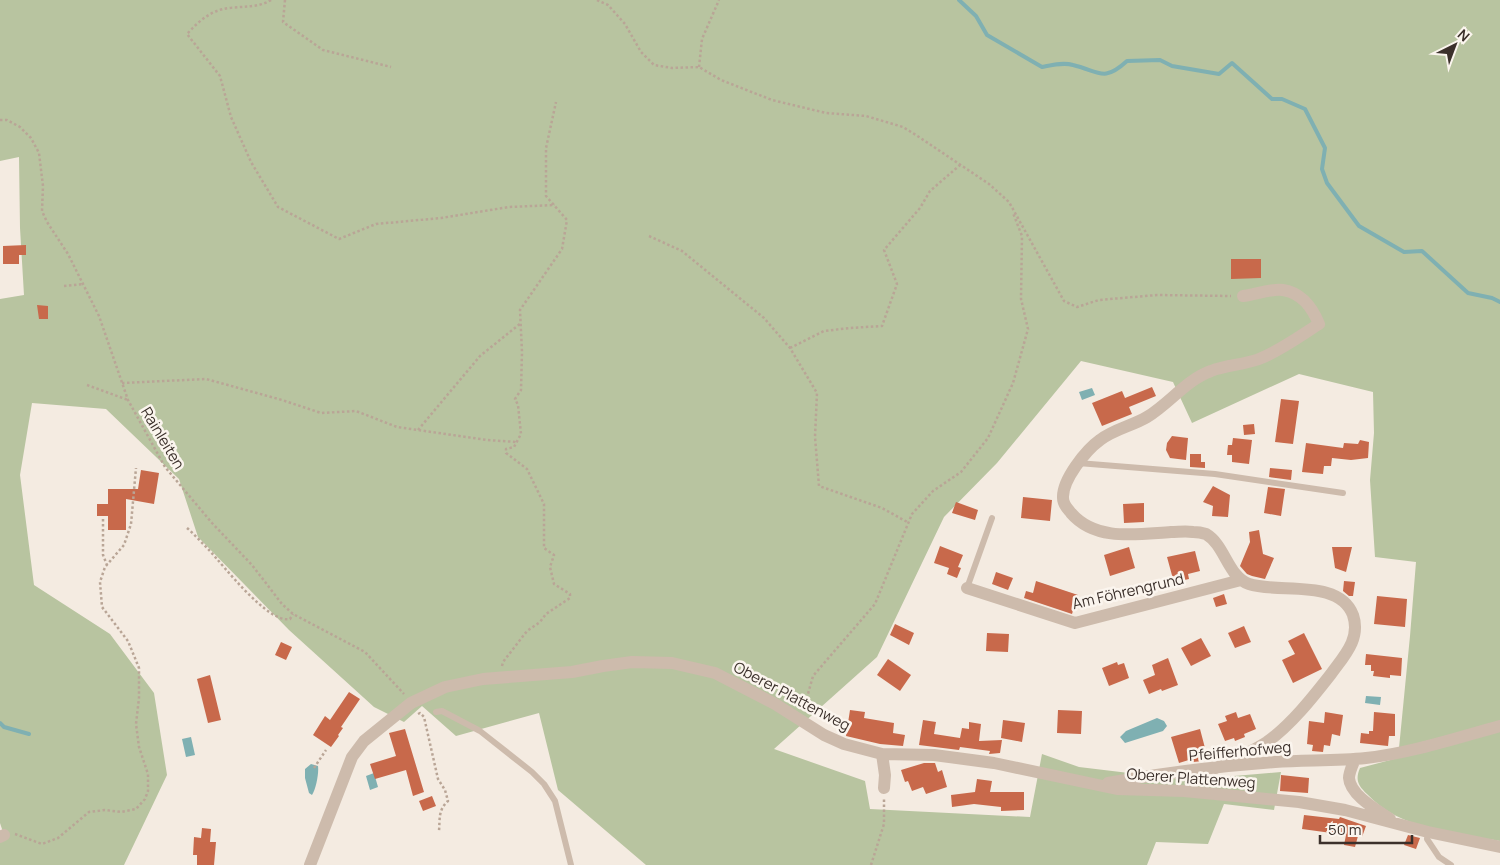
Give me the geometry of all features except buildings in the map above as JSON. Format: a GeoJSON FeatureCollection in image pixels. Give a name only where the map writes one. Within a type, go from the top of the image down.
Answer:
{"type":"FeatureCollection","features":[{"type":"Feature","properties":{"kind":"street"},"geometry":{"type":"LineString","coordinates":[[1241,580],[1218,545],[1206,534],[1190,531],[1111,534],[1088,526],[1076,519],[1065,505],[1063,498],[1068,478],[1078,463],[1100,439],[1146,418],[1172,400],[1191,381],[1212,370],[1258,360],[1319,324],[1304,298],[1282,289],[1242,296]]}},
{"type":"Feature","properties":{"kind":"street","name":"Am Föhrengrund"},"geometry":{"type":"LineString","coordinates":[[967,588],[1075,623],[1241,580],[1251,584],[1316,590],[1339,597],[1351,610],[1354,621],[1355,634],[1350,649],[1321,687],[1284,728],[1268,742],[1216,768]]}},
{"type":"Feature","properties":{"kind":"street","name":"Oberer Plattenweg"},"geometry":{"type":"LineString","coordinates":[[310,865],[352,757],[364,741],[390,719],[413,708],[445,687],[483,679],[572,672],[632,662],[672,663],[715,673],[775,704],[824,735],[844,744],[882,754],[934,755],[994,763],[1117,789],[1184,791],[1299,802],[1344,810],[1428,832],[1500,847]]}},
{"type":"Feature","properties":{"kind":"street","name":"Pfeifferhofweg"},"geometry":{"type":"LineString","coordinates":[[1098,785],[1216,768],[1276,762],[1355,759],[1421,747],[1500,726]]}},
{"type":"Feature","properties":{"kind":"street"},"geometry":{"type":"LineString","coordinates":[[882,754],[886,775],[884,788]]}},
{"type":"Feature","properties":{"kind":"street"},"geometry":{"type":"LineString","coordinates":[[1355,759],[1349,777],[1356,793],[1396,824]]}},
{"type":"Feature","properties":{"kind":"lane"},"geometry":{"type":"LineString","coordinates":[[1078,463],[1215,474],[1343,492]]}},
{"type":"Feature","properties":{"kind":"lane"},"geometry":{"type":"LineString","coordinates":[[967,588],[992,518]]}},
{"type":"Feature","properties":{"kind":"lane"},"geometry":{"type":"LineString","coordinates":[[436,712],[442,711],[480,731],[532,772],[544,784],[555,801],[571,865]]}},
{"type":"Feature","properties":{"kind":"lane"},"geometry":{"type":"LineString","coordinates":[[1428,832],[1427,839],[1433,849],[1451,865]]}},
{"type":"Feature","properties":{"kind":"path"},"geometry":{"type":"LineString","coordinates":[[271,0],[261,5],[227,8],[202,18],[187,34],[220,76],[231,117],[251,162],[278,207],[339,239],[376,224],[441,218],[508,207],[555,205]]}},
{"type":"Feature","properties":{"kind":"path"},"geometry":{"type":"LineString","coordinates":[[285,0],[283,22],[323,50],[391,68]]}},
{"type":"Feature","properties":{"kind":"path"},"geometry":{"type":"LineString","coordinates":[[597,0],[608,5],[625,24],[641,52],[654,65],[672,68],[699,67],[720,80],[772,100],[826,113],[866,116],[903,127],[989,184],[1009,202],[1064,301],[1077,307],[1099,300],[1157,295],[1242,296]]}},
{"type":"Feature","properties":{"kind":"path"},"geometry":{"type":"LineString","coordinates":[[699,67],[702,39],[719,0]]}},
{"type":"Feature","properties":{"kind":"path"},"geometry":{"type":"LineString","coordinates":[[501,677],[503,662],[527,630],[570,598],[570,594],[554,584],[550,567],[554,555],[544,548],[544,504],[527,469],[506,453],[506,449],[514,447],[522,434],[518,405],[515,399],[521,390],[520,310],[562,249],[567,220],[546,196],[546,148],[556,102]]}},
{"type":"Feature","properties":{"kind":"path","name":"Rainleiten"},"geometry":{"type":"LineString","coordinates":[[0,120],[7,120],[20,127],[31,138],[39,153],[43,186],[42,212],[46,222],[68,254],[99,316],[128,400],[165,467],[212,523],[252,565],[282,604],[293,614],[365,652],[413,708],[424,717],[438,779],[445,790],[448,800],[443,805],[439,814],[439,831]]}},
{"type":"Feature","properties":{"kind":"path"},"geometry":{"type":"LineString","coordinates":[[790,348],[824,331],[882,326],[897,284],[884,250],[920,208],[930,191],[960,165]]}},
{"type":"Feature","properties":{"kind":"path"},"geometry":{"type":"LineString","coordinates":[[796,705],[805,708],[813,676],[875,604],[912,514],[933,491],[960,472],[988,438],[1013,383],[1028,330],[1021,299],[1022,236],[1009,202]]}},
{"type":"Feature","properties":{"kind":"path"},"geometry":{"type":"LineString","coordinates":[[649,236],[682,251],[764,318],[790,348],[817,393],[815,437],[819,486],[882,508],[909,523]]}},
{"type":"Feature","properties":{"kind":"path"},"geometry":{"type":"LineString","coordinates":[[64,286],[83,284]]}},
{"type":"Feature","properties":{"kind":"path"},"geometry":{"type":"LineString","coordinates":[[418,430],[480,356],[521,323]]}},
{"type":"Feature","properties":{"kind":"path"},"geometry":{"type":"LineString","coordinates":[[122,383],[206,379],[282,400],[321,414],[356,410],[397,427],[487,440],[517,442]]}},
{"type":"Feature","properties":{"kind":"path"},"geometry":{"type":"LineString","coordinates":[[86,385],[128,400]]}},
{"type":"Feature","properties":{"kind":"path"},"geometry":{"type":"LineString","coordinates":[[2,836],[12,833],[42,844],[58,838],[89,812],[105,810],[121,812],[136,809],[145,799],[148,791],[148,774],[139,747],[136,724],[139,698],[139,668],[128,641],[102,607],[100,582],[107,565],[124,545],[131,524],[136,468]]}},
{"type":"Feature","properties":{"kind":"path"},"geometry":{"type":"LineString","coordinates":[[103,519],[103,555],[107,565]]}},
{"type":"Feature","properties":{"kind":"path"},"geometry":{"type":"LineString","coordinates":[[187,528],[210,551],[236,582],[273,614],[284,620],[290,619],[293,614]]}},
{"type":"Feature","properties":{"kind":"path"},"geometry":{"type":"LineString","coordinates":[[314,768],[326,750]]}},
{"type":"Feature","properties":{"kind":"path"},"geometry":{"type":"LineString","coordinates":[[871,865],[884,824],[884,788]]}},
{"type":"Feature","properties":{"kind":"green space"},"geometry":{"type":"Polygon","coordinates":[[[0,0],[1500,0],[1500,722],[1399,748],[1416,562],[1375,557],[1370,480],[1374,433],[1373,392],[1299,374],[1192,423],[1173,382],[1081,361],[997,463],[944,517],[877,657],[774,749],[865,781],[870,809],[1030,817],[1042,754],[1079,767],[1187,780],[1281,772],[1274,810],[1224,804],[1208,844],[1156,842],[1147,865],[646,865],[558,790],[539,713],[456,736],[422,706],[404,722],[374,707],[289,630],[198,537],[179,479],[106,409],[32,403],[20,475],[34,585],[110,634],[154,693],[167,775],[124,865],[0,865],[0,837],[4,835],[0,823],[0,299],[24,295],[20,228],[19,157],[0,161],[0,0]]]}},
{"type":"Feature","properties":{"kind":"green space"},"geometry":{"type":"Polygon","coordinates":[[[1500,731],[1500,841],[1447,832],[1412,823],[1380,806],[1364,791],[1358,782],[1360,768],[1500,731]]]}},
{"type":"Feature","properties":{"kind":"water"},"geometry":{"type":"Polygon","coordinates":[[[1092,388],[1095,395],[1082,400],[1079,392],[1092,388]]]}},
{"type":"Feature","properties":{"kind":"water"},"geometry":{"type":"Polygon","coordinates":[[[1366,696],[1381,697],[1380,705],[1365,703],[1366,696]]]}},
{"type":"Feature","properties":{"kind":"water"},"geometry":{"type":"Polygon","coordinates":[[[1157,718],[1164,721],[1167,726],[1163,731],[1125,743],[1120,737],[1126,731],[1157,718]]]}},
{"type":"Feature","properties":{"kind":"water"},"geometry":{"type":"Polygon","coordinates":[[[191,737],[195,755],[186,757],[182,739],[191,737]]]}},
{"type":"Feature","properties":{"kind":"water"},"geometry":{"type":"Polygon","coordinates":[[[311,764],[318,766],[318,777],[312,795],[309,793],[305,778],[305,769],[311,764]]]}},
{"type":"Feature","properties":{"kind":"water"},"geometry":{"type":"Polygon","coordinates":[[[374,773],[378,787],[370,790],[366,776],[374,773]]]}},
{"type":"Feature","properties":{"kind":"waterway"},"geometry":{"type":"LineString","coordinates":[[959,0],[976,16],[987,35],[1042,67],[1069,64],[1106,74],[1119,68],[1127,61],[1160,60],[1172,66],[1219,74],[1232,63],[1272,99],[1282,99],[1305,109],[1325,148],[1322,169],[1327,183],[1359,226],[1404,252],[1422,251],[1468,293],[1492,298],[1500,302]]}},
{"type":"Feature","properties":{"kind":"waterway"},"geometry":{"type":"LineString","coordinates":[[0,723],[4,727],[29,734]]}}]}
